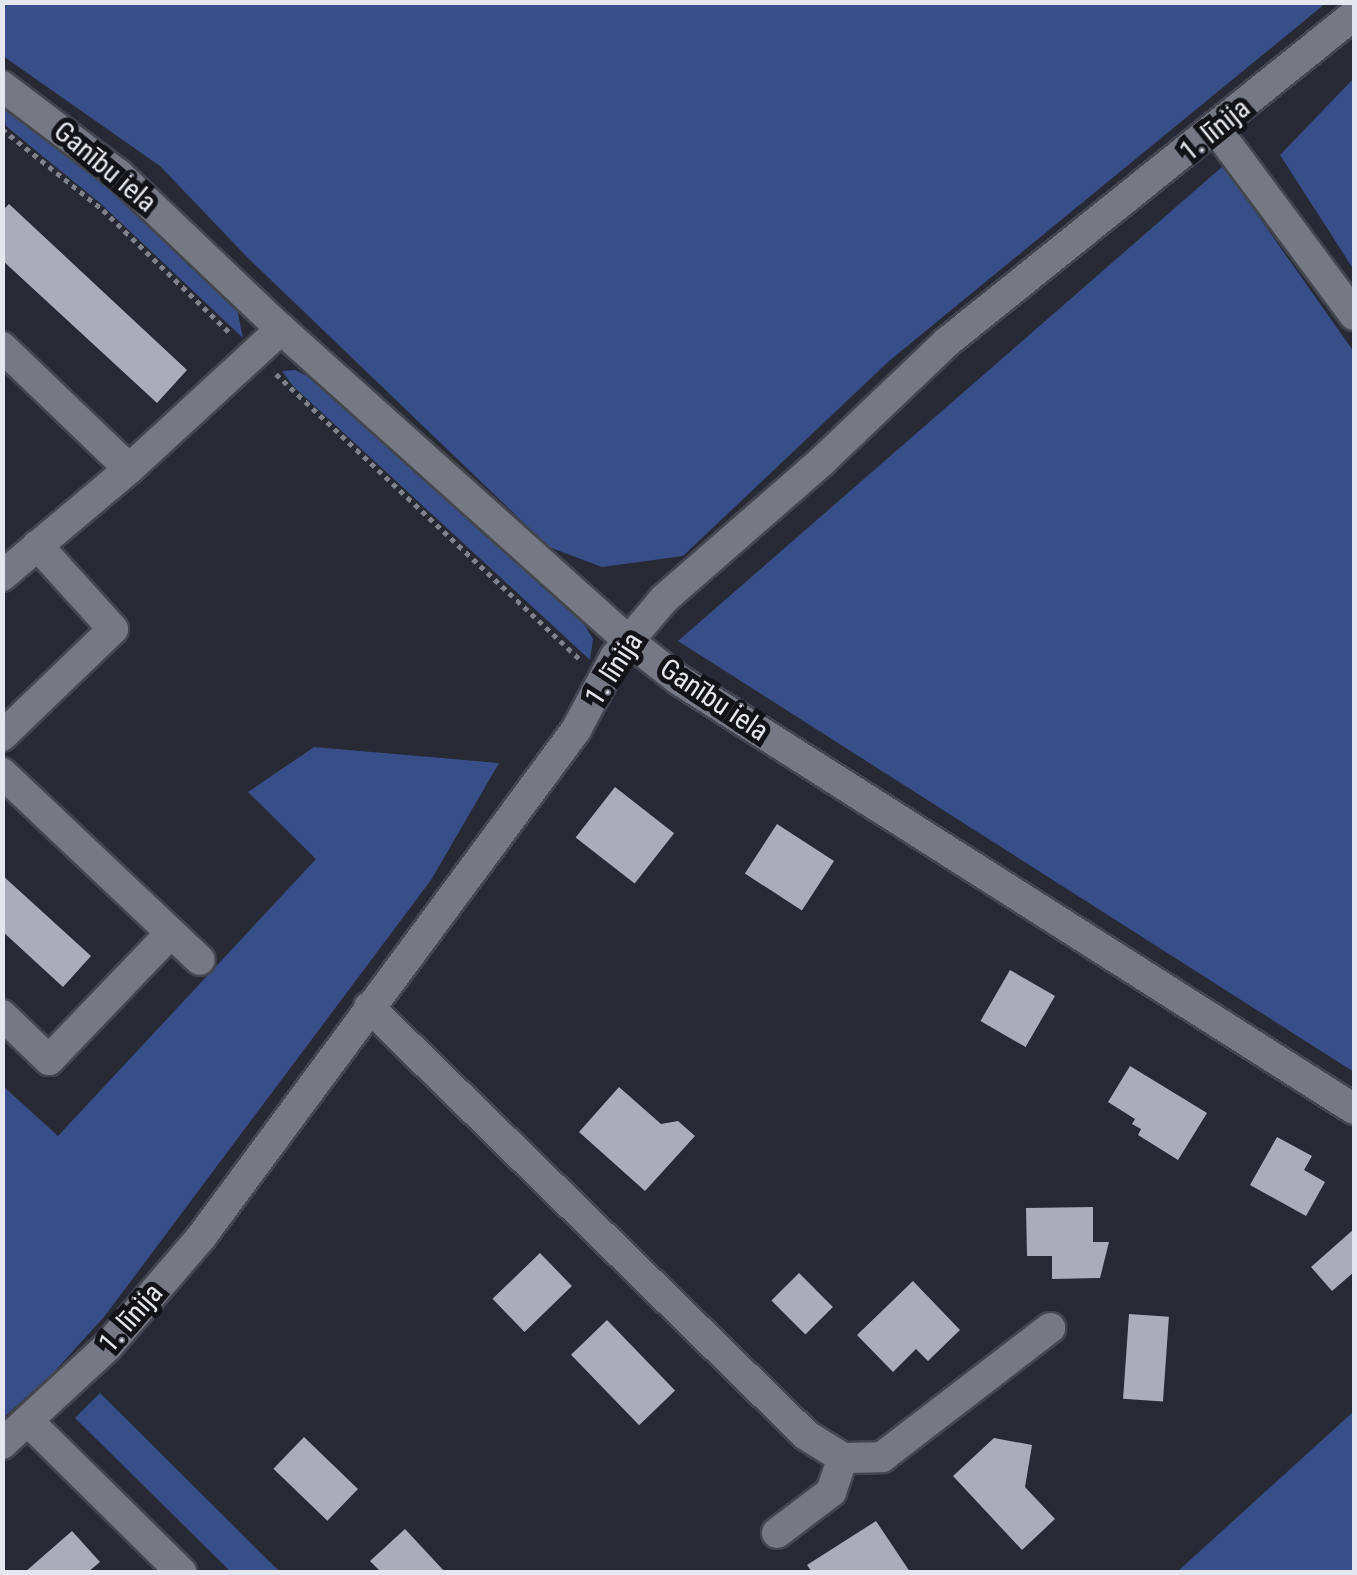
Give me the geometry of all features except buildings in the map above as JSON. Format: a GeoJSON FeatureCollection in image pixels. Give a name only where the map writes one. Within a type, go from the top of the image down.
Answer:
{"type":"FeatureCollection","features":[{"type":"Feature","properties":{"kind":"street","name":"1. līnija"},"geometry":{"type":"LineString","coordinates":[[2,1444],[107,1348],[202,1236],[576,730],[603,680],[664,599],[822,461],[947,342],[1216,130],[1354,15]]}},
{"type":"Feature","properties":{"kind":"street","name":"Ganību iela"},"geometry":{"type":"LineString","coordinates":[[2,86],[118,174],[281,329],[630,641],[679,680],[1354,1110]]}},
{"type":"Feature","properties":{"kind":"street"},"geometry":{"type":"LineString","coordinates":[[1216,130],[1354,315]]}},
{"type":"Feature","properties":{"kind":"street"},"geometry":{"type":"LineString","coordinates":[[2,576],[129,469],[281,329]]}},
{"type":"Feature","properties":{"kind":"street"},"geometry":{"type":"LineString","coordinates":[[2,347],[129,469]]}},
{"type":"Feature","properties":{"kind":"street"},"geometry":{"type":"LineString","coordinates":[[2,736],[113,629],[38,545]]}},
{"type":"Feature","properties":{"kind":"street"},"geometry":{"type":"LineString","coordinates":[[2,773],[169,935],[200,960]]}},
{"type":"Feature","properties":{"kind":"street"},"geometry":{"type":"LineString","coordinates":[[2,1016],[49,1060],[98,992],[169,935]]}},
{"type":"Feature","properties":{"kind":"street"},"geometry":{"type":"LineString","coordinates":[[368,1008],[806,1434],[843,1458],[882,1457],[1050,1328]]}},
{"type":"Feature","properties":{"kind":"street"},"geometry":{"type":"LineString","coordinates":[[29,1422],[181,1572]]}},
{"type":"Feature","properties":{"kind":"street"},"geometry":{"type":"LineString","coordinates":[[777,1533],[831,1492],[843,1458]]}},
{"type":"Feature","properties":{"kind":"path"},"geometry":{"type":"LineString","coordinates":[[2,129],[103,210],[603,680]]}},
{"type":"Feature","properties":{"kind":"shaded area"},"geometry":{"type":"Polygon","coordinates":[[[2,3],[1326,3],[889,361],[683,556],[602,567],[549,547],[248,258],[160,166],[3,56],[2,3]]]}},
{"type":"Feature","properties":{"kind":"shaded area"},"geometry":{"type":"Polygon","coordinates":[[[1354,78],[1354,270],[1280,155],[1354,78]]]}},
{"type":"Feature","properties":{"kind":"shaded area"},"geometry":{"type":"Polygon","coordinates":[[[2,106],[93,173],[170,242],[237,309],[243,338],[100,203],[6,126],[2,106]]]}},
{"type":"Feature","properties":{"kind":"shaded area"},"geometry":{"type":"Polygon","coordinates":[[[1223,166],[1354,352],[1354,1072],[678,641],[1223,166]]]}},
{"type":"Feature","properties":{"kind":"shaded area"},"geometry":{"type":"Polygon","coordinates":[[[295,370],[309,377],[582,621],[593,639],[590,660],[293,386],[282,371],[295,370]]]}},
{"type":"Feature","properties":{"kind":"shaded area"},"geometry":{"type":"Polygon","coordinates":[[[314,747],[499,763],[431,880],[104,1317],[53,1373],[3,1418],[3,1086],[58,1136],[316,859],[248,792],[314,747]]]}},
{"type":"Feature","properties":{"kind":"shaded area"},"geometry":{"type":"Polygon","coordinates":[[[100,1393],[280,1572],[231,1572],[75,1418],[100,1393]]]}},
{"type":"Feature","properties":{"kind":"shaded area"},"geometry":{"type":"Polygon","coordinates":[[[1354,1411],[1354,1572],[1177,1572],[1354,1411]]]}}]}
